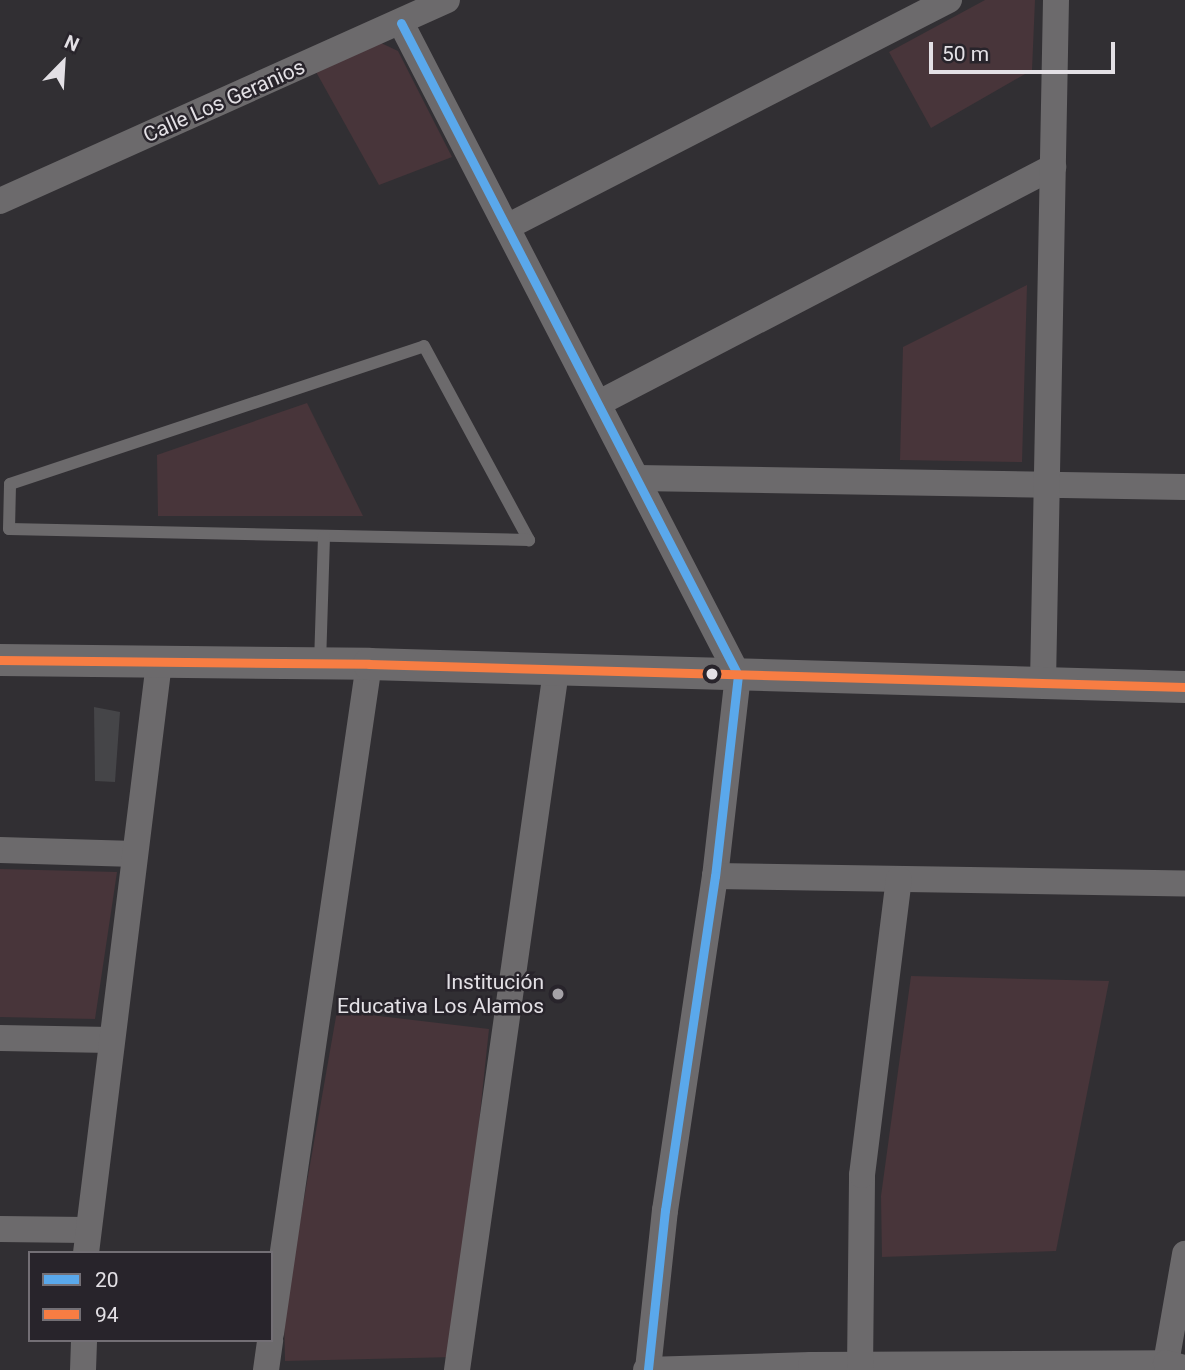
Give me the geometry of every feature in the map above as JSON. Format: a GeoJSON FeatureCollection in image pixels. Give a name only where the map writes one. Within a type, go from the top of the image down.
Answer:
{"type":"FeatureCollection","features":[{"type":"Feature","properties":{"kind":"street","name":"Calle Los Geranios"},"geometry":{"type":"LineString","coordinates":[[0,201],[401,23],[447,0]]}},
{"type":"Feature","properties":{"kind":"street"},"geometry":{"type":"LineString","coordinates":[[507,227],[949,0]]}},
{"type":"Feature","properties":{"kind":"street"},"geometry":{"type":"LineString","coordinates":[[1043,683],[1056,0]]}},
{"type":"Feature","properties":{"kind":"street"},"geometry":{"type":"LineString","coordinates":[[401,23],[738,675],[715,876],[665,1210],[647,1370],[1176,1366],[1185,1254]]}},
{"type":"Feature","properties":{"kind":"street"},"geometry":{"type":"LineString","coordinates":[[598,403],[1053,167]]}},
{"type":"Feature","properties":{"kind":"street"},"geometry":{"type":"LineString","coordinates":[[637,478],[1185,487]]}},
{"type":"Feature","properties":{"kind":"street"},"geometry":{"type":"LineString","coordinates":[[0,660],[369,664],[1185,687]]}},
{"type":"Feature","properties":{"kind":"street"},"geometry":{"type":"LineString","coordinates":[[0,1229],[86,1241],[159,663]]}},
{"type":"Feature","properties":{"kind":"street"},"geometry":{"type":"LineString","coordinates":[[273,1320],[369,664]]}},
{"type":"Feature","properties":{"kind":"street"},"geometry":{"type":"LineString","coordinates":[[457,1370],[556,671]]}},
{"type":"Feature","properties":{"kind":"street"},"geometry":{"type":"LineString","coordinates":[[0,849],[135,854]]}},
{"type":"Feature","properties":{"kind":"street"},"geometry":{"type":"LineString","coordinates":[[715,876],[1185,883]]}},
{"type":"Feature","properties":{"kind":"street"},"geometry":{"type":"LineString","coordinates":[[860,1367],[862,1175],[899,879]]}},
{"type":"Feature","properties":{"kind":"street"},"geometry":{"type":"LineString","coordinates":[[0,1038],[111,1040]]}},
{"type":"Feature","properties":{"kind":"street"},"geometry":{"type":"LineString","coordinates":[[83,1370],[84,1342]]}},
{"type":"Feature","properties":{"kind":"street"},"geometry":{"type":"LineString","coordinates":[[266,1370],[270,1342]]}},
{"type":"Feature","properties":{"kind":"lane"},"geometry":{"type":"LineString","coordinates":[[424,346],[529,540],[324,536],[9,530],[10,484],[424,346]]}},
{"type":"Feature","properties":{"kind":"lane"},"geometry":{"type":"LineString","coordinates":[[320,664],[324,536]]}},
{"type":"Feature","properties":{"kind":"shaded area"},"geometry":{"type":"Polygon","coordinates":[[[985,0],[1035,0],[1032,70],[931,128],[889,52],[985,0]]]}},
{"type":"Feature","properties":{"kind":"shaded area"},"geometry":{"type":"Polygon","coordinates":[[[381,43],[398,51],[452,157],[379,185],[315,70],[381,43]]]}},
{"type":"Feature","properties":{"kind":"shaded area"},"geometry":{"type":"Polygon","coordinates":[[[1027,285],[1022,462],[900,460],[903,347],[1027,285]]]}},
{"type":"Feature","properties":{"kind":"shaded area"},"geometry":{"type":"Polygon","coordinates":[[[307,403],[363,516],[158,516],[157,455],[307,403]]]}},
{"type":"Feature","properties":{"kind":"shaded area"},"geometry":{"type":"Polygon","coordinates":[[[0,869],[117,872],[95,1019],[0,1017],[0,869]]]}},
{"type":"Feature","properties":{"kind":"shaded area"},"geometry":{"type":"Polygon","coordinates":[[[911,976],[1109,981],[1056,1251],[882,1257],[881,1196],[911,976]]]}},
{"type":"Feature","properties":{"kind":"shaded area"},"geometry":{"type":"Polygon","coordinates":[[[337,1011],[489,1029],[454,1357],[285,1361],[284,1313],[337,1011]]]}},
{"type":"Feature","properties":{"kind":"building"},"geometry":{"type":"Polygon","coordinates":[[[94,707],[120,712],[115,782],[95,781],[94,707]]]}},
{"type":"Feature","properties":{"kind":"transit line","name":"20"},"geometry":{"type":"LineString","coordinates":[[401,23],[738,675],[715,876],[665,1210],[648,1370]]}},
{"type":"Feature","properties":{"kind":"transit line","name":"94"},"geometry":{"type":"LineString","coordinates":[[0,660],[369,664],[1185,687]]}},
{"type":"Feature","properties":{"kind":"place","name":"Institución Educativa Los Alamos"},"geometry":{"type":"Point","coordinates":[558,994]}}]}
